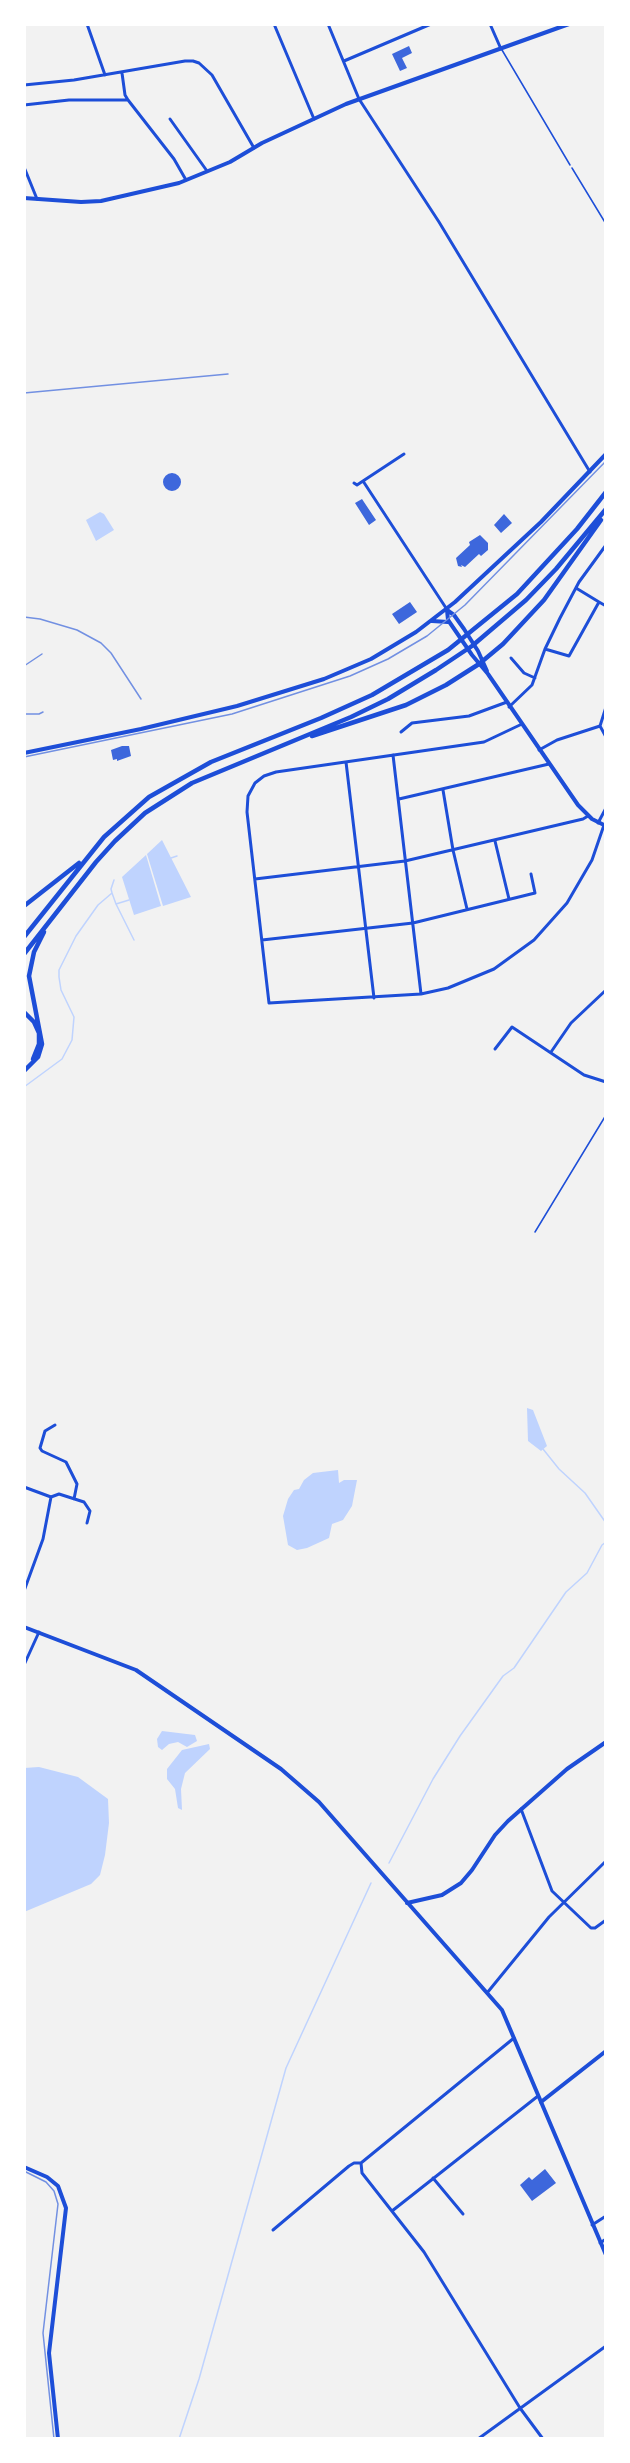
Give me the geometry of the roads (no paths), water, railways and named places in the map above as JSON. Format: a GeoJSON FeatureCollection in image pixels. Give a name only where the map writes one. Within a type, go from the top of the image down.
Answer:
{"type":"FeatureCollection","features":[{"type":"Feature","properties":{"kind":"main road"},"geometry":{"type":"LineString","coordinates":[[24,906],[64,876],[127,814],[170,783],[211,762],[363,699],[395,683],[448,650],[517,594],[569,538],[606,492]]}},
{"type":"Feature","properties":{"kind":"main road"},"geometry":{"type":"LineString","coordinates":[[289,742],[406,705],[446,685],[481,662],[518,630],[544,600],[606,511]]}},
{"type":"Feature","properties":{"kind":"main road"},"geometry":{"type":"LineString","coordinates":[[24,954],[115,841],[145,813],[192,783],[388,699],[472,645],[526,600],[606,511]]}},
{"type":"Feature","properties":{"kind":"main road"},"geometry":{"type":"LineString","coordinates":[[24,937],[87,855]]}},
{"type":"Feature","properties":{"kind":"main road"},"geometry":{"type":"LineString","coordinates":[[24,1069],[38,1057],[42,1044],[29,976],[34,952],[49,922]]}},
{"type":"Feature","properties":{"kind":"main road"},"geometry":{"type":"LineString","coordinates":[[24,1012],[34,1022],[39,1038],[35,1056],[24,1069]]}},
{"type":"Feature","properties":{"kind":"street"},"geometry":{"type":"LineString","coordinates":[[87,24],[105,75]]}},
{"type":"Feature","properties":{"kind":"street"},"geometry":{"type":"LineString","coordinates":[[274,24],[314,119]]}},
{"type":"Feature","properties":{"kind":"street"},"geometry":{"type":"LineString","coordinates":[[328,24],[359,99],[439,222],[590,472]]}},
{"type":"Feature","properties":{"kind":"street"},"geometry":{"type":"LineString","coordinates":[[344,61],[431,24]]}},
{"type":"Feature","properties":{"kind":"street"},"geometry":{"type":"LineString","coordinates":[[490,24],[501,49]]}},
{"type":"Feature","properties":{"kind":"street"},"geometry":{"type":"LineString","coordinates":[[24,198],[101,201],[186,180],[230,162],[254,148],[359,99],[569,24]]}},
{"type":"Feature","properties":{"kind":"street"},"geometry":{"type":"LineString","coordinates":[[24,85],[105,75],[184,61],[199,63],[212,75],[254,148]]}},
{"type":"Feature","properties":{"kind":"street"},"geometry":{"type":"LineString","coordinates":[[122,72],[125,95],[177,164],[186,180]]}},
{"type":"Feature","properties":{"kind":"street"},"geometry":{"type":"LineString","coordinates":[[24,105],[69,100],[128,100]]}},
{"type":"Feature","properties":{"kind":"street"},"geometry":{"type":"LineString","coordinates":[[170,119],[207,172]]}},
{"type":"Feature","properties":{"kind":"street"},"geometry":{"type":"LineString","coordinates":[[24,167],[37,199]]}},
{"type":"Feature","properties":{"kind":"street"},"geometry":{"type":"LineString","coordinates":[[354,483],[357,485],[404,454]]}},
{"type":"Feature","properties":{"kind":"street"},"geometry":{"type":"LineString","coordinates":[[24,753],[178,721],[286,692],[371,659],[431,622],[456,602],[606,454]]}},
{"type":"Feature","properties":{"kind":"street"},"geometry":{"type":"LineString","coordinates":[[363,481],[447,609],[452,624],[472,655],[481,662]]}},
{"type":"Feature","properties":{"kind":"street"},"geometry":{"type":"LineString","coordinates":[[401,732],[412,723],[469,716],[508,704],[529,690],[545,649],[576,588],[606,545]]}},
{"type":"Feature","properties":{"kind":"street"},"geometry":{"type":"LineString","coordinates":[[576,588],[606,606]]}},
{"type":"Feature","properties":{"kind":"street"},"geometry":{"type":"LineString","coordinates":[[454,615],[456,602]]}},
{"type":"Feature","properties":{"kind":"street"},"geometry":{"type":"LineString","coordinates":[[545,649],[569,656],[599,602]]}},
{"type":"Feature","properties":{"kind":"street"},"geometry":{"type":"LineString","coordinates":[[447,609],[464,629],[478,651],[488,674],[522,724],[539,750],[549,764],[588,816],[605,826],[592,860],[581,882],[553,921],[513,956],[474,979],[421,994],[269,1003],[247,812],[248,796],[259,779],[270,773],[484,742],[522,724]]}},
{"type":"Feature","properties":{"kind":"street"},"geometry":{"type":"LineString","coordinates":[[431,622],[443,620],[452,624]]}},
{"type":"Feature","properties":{"kind":"street"},"geometry":{"type":"LineString","coordinates":[[511,658],[524,673],[535,678]]}},
{"type":"Feature","properties":{"kind":"street"},"geometry":{"type":"LineString","coordinates":[[606,707],[600,726],[606,737]]}},
{"type":"Feature","properties":{"kind":"street"},"geometry":{"type":"LineString","coordinates":[[539,750],[556,740],[600,726]]}},
{"type":"Feature","properties":{"kind":"street"},"geometry":{"type":"LineString","coordinates":[[393,755],[421,994]]}},
{"type":"Feature","properties":{"kind":"street"},"geometry":{"type":"LineString","coordinates":[[346,762],[374,998]]}},
{"type":"Feature","properties":{"kind":"street"},"geometry":{"type":"LineString","coordinates":[[398,800],[549,764]]}},
{"type":"Feature","properties":{"kind":"street"},"geometry":{"type":"LineString","coordinates":[[443,790],[453,850],[468,909]]}},
{"type":"Feature","properties":{"kind":"street"},"geometry":{"type":"LineString","coordinates":[[598,823],[606,808]]}},
{"type":"Feature","properties":{"kind":"street"},"geometry":{"type":"LineString","coordinates":[[254,879],[405,861],[495,841],[588,816]]}},
{"type":"Feature","properties":{"kind":"street"},"geometry":{"type":"LineString","coordinates":[[495,841],[509,899]]}},
{"type":"Feature","properties":{"kind":"street"},"geometry":{"type":"LineString","coordinates":[[261,940],[413,923],[535,893],[531,874]]}},
{"type":"Feature","properties":{"kind":"street"},"geometry":{"type":"LineString","coordinates":[[551,1052],[571,1023],[606,990]]}},
{"type":"Feature","properties":{"kind":"street"},"geometry":{"type":"LineString","coordinates":[[495,1049],[512,1027],[589,1078],[606,1082]]}},
{"type":"Feature","properties":{"kind":"street"},"geometry":{"type":"LineString","coordinates":[[55,1425],[45,1431],[40,1448],[66,1462],[77,1485],[74,1499]]}},
{"type":"Feature","properties":{"kind":"street"},"geometry":{"type":"LineString","coordinates":[[24,1487],[51,1497],[59,1494],[88,1506],[90,1511],[87,1523]]}},
{"type":"Feature","properties":{"kind":"street"},"geometry":{"type":"LineString","coordinates":[[24,1591],[44,1539],[51,1497]]}},
{"type":"Feature","properties":{"kind":"street"},"geometry":{"type":"LineString","coordinates":[[24,1627],[136,1670],[287,1774],[319,1802],[502,2010],[606,2255]]}},
{"type":"Feature","properties":{"kind":"street"},"geometry":{"type":"LineString","coordinates":[[24,1665],[39,1632]]}},
{"type":"Feature","properties":{"kind":"street"},"geometry":{"type":"LineString","coordinates":[[407,1903],[442,1895],[461,1883],[495,1835],[521,1809],[567,1769],[606,1743]]}},
{"type":"Feature","properties":{"kind":"street"},"geometry":{"type":"LineString","coordinates":[[521,1809],[548,1887],[591,1928],[606,1920]]}},
{"type":"Feature","properties":{"kind":"street"},"geometry":{"type":"LineString","coordinates":[[487,1993],[563,1902],[606,1861]]}},
{"type":"Feature","properties":{"kind":"street"},"geometry":{"type":"LineString","coordinates":[[273,2230],[349,2166],[361,2163],[514,2038]]}},
{"type":"Feature","properties":{"kind":"street"},"geometry":{"type":"LineString","coordinates":[[541,2102],[606,2051]]}},
{"type":"Feature","properties":{"kind":"street"},"geometry":{"type":"LineString","coordinates":[[392,2211],[538,2096]]}},
{"type":"Feature","properties":{"kind":"street"},"geometry":{"type":"LineString","coordinates":[[361,2163],[362,2172],[424,2252],[520,2408],[543,2439]]}},
{"type":"Feature","properties":{"kind":"street"},"geometry":{"type":"LineString","coordinates":[[24,2167],[47,2177],[58,2186],[66,2208],[49,2353],[58,2439]]}},
{"type":"Feature","properties":{"kind":"street"},"geometry":{"type":"LineString","coordinates":[[433,2178],[463,2214]]}},
{"type":"Feature","properties":{"kind":"street"},"geometry":{"type":"LineString","coordinates":[[592,2225],[606,2216]]}},
{"type":"Feature","properties":{"kind":"street"},"geometry":{"type":"LineString","coordinates":[[600,2243],[606,2239]]}},
{"type":"Feature","properties":{"kind":"street"},"geometry":{"type":"LineString","coordinates":[[478,2439],[606,2346]]}},
{"type":"Feature","properties":{"kind":"lane"},"geometry":{"type":"LineString","coordinates":[[501,49],[570,165]]}},
{"type":"Feature","properties":{"kind":"water"},"geometry":{"type":"Polygon","coordinates":[[[100,512],[104,514],[114,530],[96,541],[86,520],[100,512]]]}},
{"type":"Feature","properties":{"kind":"water"},"geometry":{"type":"Polygon","coordinates":[[[162,840],[191,897],[163,906],[147,854],[162,840]]]}},
{"type":"Feature","properties":{"kind":"water"},"geometry":{"type":"Polygon","coordinates":[[[146,855],[161,906],[134,915],[122,877],[146,855]]]}},
{"type":"Feature","properties":{"kind":"water"},"geometry":{"type":"Polygon","coordinates":[[[527,1408],[533,1410],[547,1446],[541,1451],[528,1441],[527,1408]]]}},
{"type":"Feature","properties":{"kind":"water"},"geometry":{"type":"Polygon","coordinates":[[[338,1470],[339,1483],[344,1480],[357,1480],[352,1506],[343,1520],[332,1524],[329,1538],[307,1548],[297,1550],[288,1545],[283,1516],[288,1499],[294,1490],[299,1489],[304,1480],[313,1473],[338,1470]]]}},
{"type":"Feature","properties":{"kind":"water"},"geometry":{"type":"Polygon","coordinates":[[[162,1731],[195,1735],[197,1741],[187,1747],[178,1742],[169,1744],[162,1750],[158,1747],[157,1739],[162,1731]]]}},
{"type":"Feature","properties":{"kind":"water"},"geometry":{"type":"Polygon","coordinates":[[[209,1744],[210,1749],[185,1773],[181,1789],[182,1810],[178,1808],[175,1789],[167,1779],[167,1769],[182,1750],[209,1744]]]}},
{"type":"Feature","properties":{"kind":"water"},"geometry":{"type":"Polygon","coordinates":[[[39,1767],[78,1777],[108,1799],[109,1823],[100,1875],[91,1884],[24,1912],[24,1768],[39,1767]]]}},
{"type":"Feature","properties":{"kind":"waterway"},"geometry":{"type":"LineString","coordinates":[[171,858],[177,856]]}},
{"type":"Feature","properties":{"kind":"waterway"},"geometry":{"type":"LineString","coordinates":[[112,893],[114,880]]}},
{"type":"Feature","properties":{"kind":"waterway"},"geometry":{"type":"LineString","coordinates":[[24,1087],[62,1059],[72,1040],[74,1017],[61,990],[59,970],[76,936],[98,905],[112,893],[116,904],[129,900]]}},
{"type":"Feature","properties":{"kind":"waterway"},"geometry":{"type":"LineString","coordinates":[[116,904],[134,940]]}},
{"type":"Feature","properties":{"kind":"waterway"},"geometry":{"type":"LineString","coordinates":[[543,1449],[559,1469],[585,1493],[606,1523]]}},
{"type":"Feature","properties":{"kind":"waterway"},"geometry":{"type":"LineString","coordinates":[[389,1863],[433,1779],[460,1736],[503,1676],[514,1668],[566,1592],[587,1573],[602,1545],[606,1542]]}},
{"type":"Feature","properties":{"kind":"waterway"},"geometry":{"type":"LineString","coordinates":[[179,2439],[199,2379],[286,2068],[371,1883]]}},
{"type":"Feature","properties":{"kind":"tram line"},"geometry":{"type":"LineString","coordinates":[[24,757],[232,714],[350,676],[388,659],[427,636],[465,605],[606,461]]}},
{"type":"Feature","properties":{"kind":"tram line"},"geometry":{"type":"LineString","coordinates":[[24,2171],[46,2182],[54,2191],[58,2204],[43,2333],[54,2439]]}},
{"type":"Feature","properties":{"kind":"railway"},"geometry":{"type":"LineString","coordinates":[[24,393],[228,374]]}},
{"type":"Feature","properties":{"kind":"railway"},"geometry":{"type":"LineString","coordinates":[[24,617],[40,619],[77,630],[101,643],[111,653],[141,699]]}},
{"type":"Feature","properties":{"kind":"railway"},"geometry":{"type":"LineString","coordinates":[[24,666],[42,654]]}},
{"type":"Feature","properties":{"kind":"railway"},"geometry":{"type":"LineString","coordinates":[[24,714],[43,712]]}}]}
